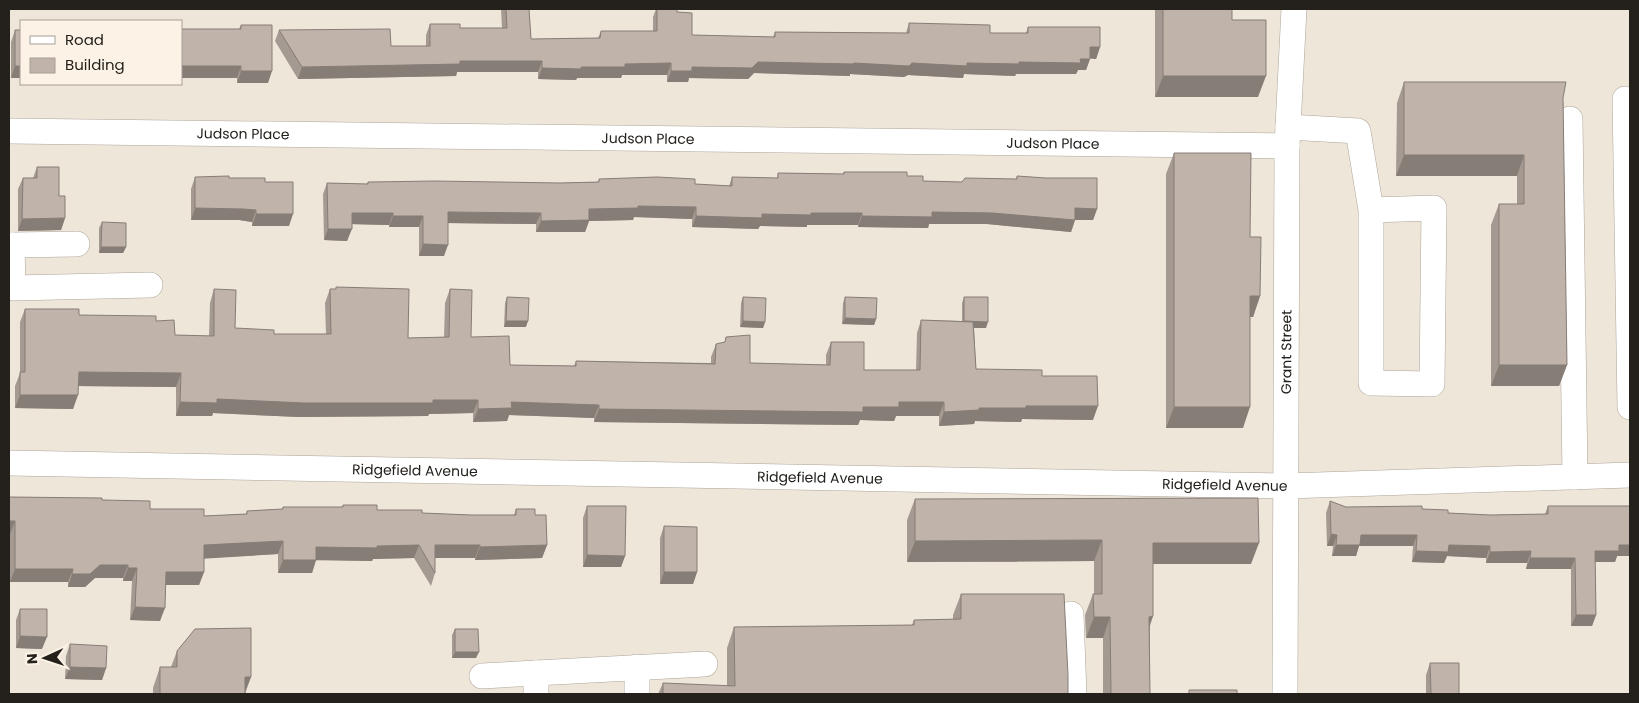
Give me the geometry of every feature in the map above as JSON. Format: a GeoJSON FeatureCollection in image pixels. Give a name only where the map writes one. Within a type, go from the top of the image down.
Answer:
{"type":"FeatureCollection","features":[{"type":"Feature","properties":{"kind":"street","name":"Grant Street"},"geometry":{"type":"LineString","coordinates":[[1285,694],[1288,137],[1294,9]]}},
{"type":"Feature","properties":{"kind":"street"},"geometry":{"type":"LineString","coordinates":[[1625,99],[1630,401]]}},
{"type":"Feature","properties":{"kind":"street"},"geometry":{"type":"LineString","coordinates":[[1570,119],[1576,477]]}},
{"type":"Feature","properties":{"kind":"street","name":"Judson Place"},"geometry":{"type":"LineString","coordinates":[[9,131],[1288,137],[1358,131],[1371,210]]}},
{"type":"Feature","properties":{"kind":"street"},"geometry":{"type":"LineString","coordinates":[[1434,208],[1432,384],[1371,383],[1371,210],[1434,208]]}},
{"type":"Feature","properties":{"kind":"street"},"geometry":{"type":"LineString","coordinates":[[77,244],[10,245],[12,288],[150,285]]}},
{"type":"Feature","properties":{"kind":"street","name":"Ridgefield Avenue"},"geometry":{"type":"LineString","coordinates":[[9,463],[1286,486],[1630,475]]}},
{"type":"Feature","properties":{"kind":"street"},"geometry":{"type":"LineString","coordinates":[[1071,614],[1074,694]]}},
{"type":"Feature","properties":{"kind":"street"},"geometry":{"type":"LineString","coordinates":[[482,676],[536,684],[637,667],[705,664]]}},
{"type":"Feature","properties":{"kind":"street"},"geometry":{"type":"LineString","coordinates":[[637,667],[637,694]]}},
{"type":"Feature","properties":{"kind":"building"},"geometry":{"type":"Polygon","coordinates":[[[506,9],[529,9],[531,39],[600,38],[601,31],[657,31],[657,9],[677,9],[677,12],[692,13],[692,35],[775,37],[775,32],[909,33],[909,23],[990,25],[990,33],[1028,33],[1028,27],[1100,27],[1100,47],[1090,47],[1090,59],[1080,59],[1081,63],[967,63],[967,66],[912,63],[909,66],[854,63],[758,62],[752,68],[692,67],[692,71],[671,71],[671,63],[625,64],[625,67],[581,67],[581,69],[542,68],[542,61],[460,61],[460,64],[302,67],[279,30],[390,29],[391,46],[430,46],[430,24],[460,24],[460,28],[507,28],[506,9]]]}},
{"type":"Feature","properties":{"kind":"building"},"geometry":{"type":"Polygon","coordinates":[[[1163,9],[1232,9],[1232,20],[1266,20],[1266,76],[1163,76],[1163,9]]]}},
{"type":"Feature","properties":{"kind":"building"},"geometry":{"type":"Polygon","coordinates":[[[241,25],[272,25],[272,71],[241,71],[241,66],[182,66],[182,29],[241,29],[241,25]]]}},
{"type":"Feature","properties":{"kind":"building"},"geometry":{"type":"Polygon","coordinates":[[[15,30],[20,30],[20,66],[15,66],[15,30]]]}},
{"type":"Feature","properties":{"kind":"building"},"geometry":{"type":"Polygon","coordinates":[[[1404,82],[1566,82],[1563,98],[1567,365],[1499,365],[1499,204],[1524,204],[1524,155],[1404,155],[1404,82]]]}},
{"type":"Feature","properties":{"kind":"building"},"geometry":{"type":"Polygon","coordinates":[[[1174,153],[1251,153],[1250,237],[1261,237],[1260,296],[1250,296],[1250,407],[1174,407],[1174,153]]]}},
{"type":"Feature","properties":{"kind":"building"},"geometry":{"type":"Polygon","coordinates":[[[37,167],[59,167],[59,196],[65,196],[65,218],[22,219],[23,178],[37,178],[37,167]]]}},
{"type":"Feature","properties":{"kind":"building"},"geometry":{"type":"Polygon","coordinates":[[[844,172],[907,172],[907,176],[923,176],[923,181],[962,182],[965,178],[1017,179],[1017,176],[1097,178],[1097,209],[1075,208],[1075,220],[992,213],[932,212],[932,217],[862,216],[862,213],[762,214],[762,218],[696,216],[696,207],[638,206],[638,208],[589,209],[589,220],[541,221],[541,213],[448,212],[448,245],[423,244],[423,216],[393,216],[393,213],[352,213],[352,229],[328,229],[327,183],[368,184],[368,182],[435,181],[560,183],[599,182],[599,179],[657,177],[695,179],[695,184],[732,186],[732,177],[778,178],[778,173],[844,174],[844,172]]]}},
{"type":"Feature","properties":{"kind":"building"},"geometry":{"type":"Polygon","coordinates":[[[229,176],[229,178],[265,178],[265,182],[293,182],[293,214],[256,214],[256,210],[195,208],[195,177],[229,176]]]}},
{"type":"Feature","properties":{"kind":"building"},"geometry":{"type":"Polygon","coordinates":[[[102,222],[126,223],[126,247],[101,247],[102,222]]]}},
{"type":"Feature","properties":{"kind":"building"},"geometry":{"type":"Polygon","coordinates":[[[336,287],[409,289],[408,338],[449,337],[450,289],[472,290],[471,337],[509,336],[510,365],[576,366],[576,361],[715,364],[716,344],[725,342],[726,337],[750,335],[750,363],[830,365],[831,342],[864,342],[864,370],[920,370],[921,320],[973,322],[976,369],[1042,370],[1042,376],[1097,376],[1098,406],[1026,406],[1026,408],[979,408],[979,410],[944,412],[944,402],[899,402],[899,407],[863,407],[863,412],[599,409],[599,405],[511,402],[512,408],[478,409],[478,400],[433,400],[433,403],[304,403],[217,399],[217,403],[180,402],[181,373],[79,372],[78,395],[20,395],[20,372],[25,372],[25,309],[79,309],[79,315],[156,316],[156,321],[174,320],[175,335],[214,336],[214,289],[236,290],[235,328],[274,330],[274,334],[331,334],[330,289],[336,289],[336,287]]]}},
{"type":"Feature","properties":{"kind":"building"},"geometry":{"type":"Polygon","coordinates":[[[507,297],[529,298],[528,321],[506,321],[507,297]]]}},
{"type":"Feature","properties":{"kind":"building"},"geometry":{"type":"Polygon","coordinates":[[[743,297],[766,298],[765,322],[743,321],[743,297]]]}},
{"type":"Feature","properties":{"kind":"building"},"geometry":{"type":"Polygon","coordinates":[[[845,297],[877,298],[876,319],[845,318],[845,297]]]}},
{"type":"Feature","properties":{"kind":"building"},"geometry":{"type":"Polygon","coordinates":[[[964,297],[988,297],[988,322],[964,321],[964,297]]]}},
{"type":"Feature","properties":{"kind":"building"},"geometry":{"type":"Polygon","coordinates":[[[9,497],[102,498],[102,500],[150,501],[150,509],[204,509],[204,516],[247,514],[247,511],[283,509],[283,507],[343,507],[343,505],[377,505],[377,510],[422,510],[422,513],[471,515],[516,515],[516,509],[535,509],[535,515],[546,515],[547,545],[480,547],[480,545],[435,545],[435,573],[419,545],[377,546],[377,548],[316,547],[316,560],[283,560],[283,541],[204,545],[204,572],[166,572],[165,608],[135,607],[137,568],[128,568],[128,565],[100,565],[90,574],[72,574],[73,569],[15,569],[15,521],[9,521],[9,497]]]}},
{"type":"Feature","properties":{"kind":"building"},"geometry":{"type":"Polygon","coordinates":[[[1258,498],[1259,543],[1153,543],[1153,616],[1149,617],[1150,694],[1111,694],[1110,617],[1094,617],[1093,594],[1102,594],[1102,540],[915,541],[915,499],[1258,498]]]}},
{"type":"Feature","properties":{"kind":"building"},"geometry":{"type":"Polygon","coordinates":[[[1330,501],[1346,507],[1422,506],[1422,509],[1448,510],[1448,513],[1490,515],[1548,514],[1548,506],[1630,506],[1630,545],[1619,545],[1619,551],[1595,551],[1596,615],[1576,615],[1575,558],[1530,558],[1531,551],[1490,552],[1490,546],[1449,545],[1448,552],[1416,551],[1417,535],[1361,535],[1360,545],[1336,545],[1337,535],[1331,534],[1330,501]]]}},
{"type":"Feature","properties":{"kind":"building"},"geometry":{"type":"Polygon","coordinates":[[[587,506],[626,506],[625,556],[587,555],[587,506]]]}},
{"type":"Feature","properties":{"kind":"building"},"geometry":{"type":"Polygon","coordinates":[[[664,526],[697,527],[697,572],[664,572],[664,526]]]}},
{"type":"Feature","properties":{"kind":"building"},"geometry":{"type":"Polygon","coordinates":[[[961,594],[1064,594],[1068,694],[663,694],[663,683],[735,686],[734,627],[914,625],[914,620],[961,619],[961,594]]]}},
{"type":"Feature","properties":{"kind":"building"},"geometry":{"type":"Polygon","coordinates":[[[20,609],[47,609],[47,637],[20,636],[20,609]]]}},
{"type":"Feature","properties":{"kind":"building"},"geometry":{"type":"Polygon","coordinates":[[[251,628],[251,677],[245,677],[245,694],[160,694],[160,667],[177,667],[177,651],[195,629],[251,628]]]}},
{"type":"Feature","properties":{"kind":"building"},"geometry":{"type":"Polygon","coordinates":[[[455,629],[478,629],[479,652],[455,652],[455,629]]]}},
{"type":"Feature","properties":{"kind":"building"},"geometry":{"type":"Polygon","coordinates":[[[70,644],[107,646],[106,668],[70,667],[70,644]]]}},
{"type":"Feature","properties":{"kind":"building"},"geometry":{"type":"Polygon","coordinates":[[[1430,663],[1459,663],[1459,694],[1431,694],[1430,663]]]}},
{"type":"Feature","properties":{"kind":"building"},"geometry":{"type":"Polygon","coordinates":[[[1189,690],[1237,690],[1237,694],[1189,694],[1189,690]]]}}]}
